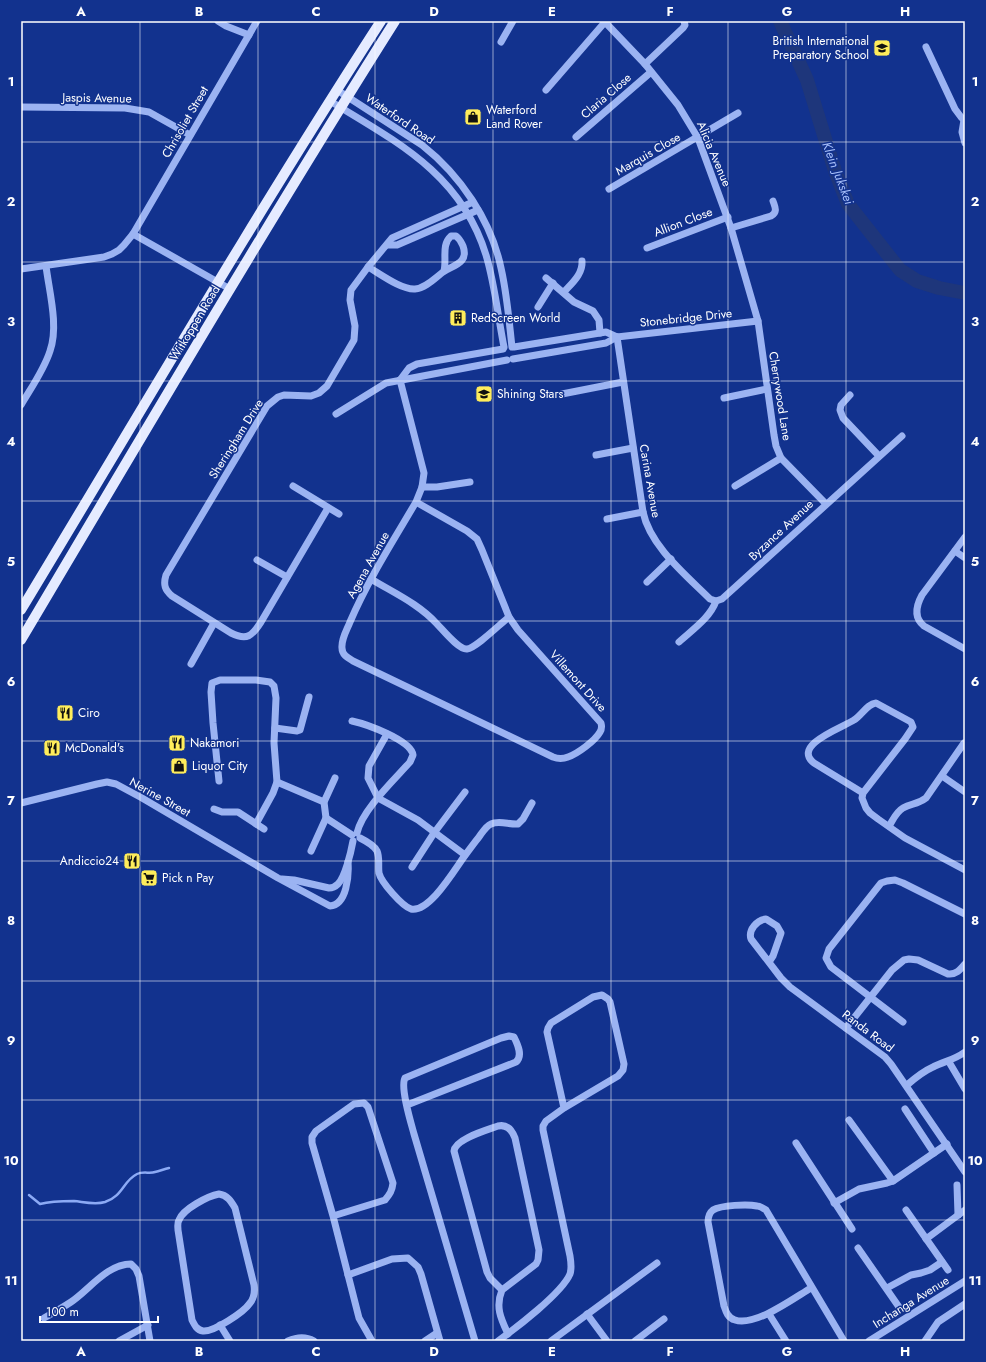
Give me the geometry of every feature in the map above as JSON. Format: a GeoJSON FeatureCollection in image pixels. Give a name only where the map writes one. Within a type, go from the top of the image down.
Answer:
{"type":"FeatureCollection","features":[{"type":"Feature","properties":{"kind":"main road","name":"Witkoppen Road"},"geometry":{"type":"LineString","coordinates":[[21,610],[218,282],[330,100],[381,21]]}},
{"type":"Feature","properties":{"kind":"main road","name":"Witkoppen Road"},"geometry":{"type":"LineString","coordinates":[[21,640],[230,289],[347,96],[395,21]]}},
{"type":"Feature","properties":{"kind":"street"},"geometry":{"type":"LineString","coordinates":[[218,21],[226,26],[249,35]]}},
{"type":"Feature","properties":{"kind":"street","name":"Chrisoliet Street"},"geometry":{"type":"LineString","coordinates":[[21,269],[98,258],[112,254],[124,246],[133,234],[257,21]]}},
{"type":"Feature","properties":{"kind":"street"},"geometry":{"type":"LineString","coordinates":[[501,42],[513,21]]}},
{"type":"Feature","properties":{"kind":"street"},"geometry":{"type":"LineString","coordinates":[[645,64],[677,35],[684,26],[684,21]]}},
{"type":"Feature","properties":{"kind":"street"},"geometry":{"type":"LineString","coordinates":[[546,90],[605,22]]}},
{"type":"Feature","properties":{"kind":"street","name":"Alicia Avenue"},"geometry":{"type":"LineString","coordinates":[[605,22],[645,64],[678,106],[698,138],[728,217],[758,321]]}},
{"type":"Feature","properties":{"kind":"street"},"geometry":{"type":"LineString","coordinates":[[926,47],[955,109],[965,120],[962,132],[965,142]]}},
{"type":"Feature","properties":{"kind":"street","name":"Claria Close"},"geometry":{"type":"LineString","coordinates":[[576,137],[651,72]]}},
{"type":"Feature","properties":{"kind":"street","name":"Waterford Road"},"geometry":{"type":"LineString","coordinates":[[337,90],[431,152],[450,171],[473,202],[488,229],[496,248],[501,267],[505,288],[508,348]]}},
{"type":"Feature","properties":{"kind":"street","name":"Waterford Road"},"geometry":{"type":"LineString","coordinates":[[330,100],[421,159],[444,181],[463,206],[478,234],[486,254],[508,348]]}},
{"type":"Feature","properties":{"kind":"street","name":"Jaspis Avenue"},"geometry":{"type":"LineString","coordinates":[[21,107],[125,108],[141,110],[162,119],[190,135]]}},
{"type":"Feature","properties":{"kind":"street","name":"Marquis Close"},"geometry":{"type":"LineString","coordinates":[[609,190],[738,113]]}},
{"type":"Feature","properties":{"kind":"street"},"geometry":{"type":"LineString","coordinates":[[731,228],[771,216],[776,209],[773,201]]}},
{"type":"Feature","properties":{"kind":"street","name":"Sheringham Drive"},"geometry":{"type":"LineString","coordinates":[[328,508],[261,622],[250,636],[237,636],[214,623],[167,592],[164,585],[166,575],[267,406],[278,397],[288,394],[305,396],[315,395],[324,390],[331,381],[354,340],[356,326],[350,300],[351,290],[368,267],[379,253],[388,245],[392,238],[473,202]]}},
{"type":"Feature","properties":{"kind":"street"},"geometry":{"type":"LineString","coordinates":[[388,245],[397,245],[478,210]]}},
{"type":"Feature","properties":{"kind":"street","name":"Allion Close"},"geometry":{"type":"LineString","coordinates":[[647,248],[728,217]]}},
{"type":"Feature","properties":{"kind":"street"},"geometry":{"type":"LineString","coordinates":[[133,234],[230,289]]}},
{"type":"Feature","properties":{"kind":"street"},"geometry":{"type":"LineString","coordinates":[[368,267],[394,282],[412,289],[424,286],[444,271],[460,263],[464,257],[462,243],[456,236],[451,236],[446,242],[446,264],[444,271]]}},
{"type":"Feature","properties":{"kind":"street"},"geometry":{"type":"LineString","coordinates":[[564,292],[580,273],[582,269],[582,261]]}},
{"type":"Feature","properties":{"kind":"street"},"geometry":{"type":"LineString","coordinates":[[21,405],[41,371],[52,345],[53,323],[46,266]]}},
{"type":"Feature","properties":{"kind":"street"},"geometry":{"type":"LineString","coordinates":[[546,278],[574,302],[596,314],[599,320],[600,333]]}},
{"type":"Feature","properties":{"kind":"street"},"geometry":{"type":"LineString","coordinates":[[538,307],[553,283]]}},
{"type":"Feature","properties":{"kind":"street"},"geometry":{"type":"LineString","coordinates":[[494,289],[505,288]]}},
{"type":"Feature","properties":{"kind":"street","name":"Stonebridge Drive"},"geometry":{"type":"LineString","coordinates":[[336,414],[386,383],[606,343],[617,337],[758,321]]}},
{"type":"Feature","properties":{"kind":"street","name":"Cherrywood Lane"},"geometry":{"type":"LineString","coordinates":[[758,321],[775,440],[781,458],[826,504]]}},
{"type":"Feature","properties":{"kind":"street","name":"Stonebridge Drive"},"geometry":{"type":"LineString","coordinates":[[400,380],[409,368],[417,364],[606,332],[617,337]]}},
{"type":"Feature","properties":{"kind":"street","name":"Carina Avenue"},"geometry":{"type":"LineString","coordinates":[[617,337],[643,512],[646,523],[652,536],[671,559],[710,599],[716,601]]}},
{"type":"Feature","properties":{"kind":"street"},"geometry":{"type":"LineString","coordinates":[[561,340],[562,350]]}},
{"type":"Feature","properties":{"kind":"street"},"geometry":{"type":"LineString","coordinates":[[508,348],[516,355],[510,360],[503,357],[502,352],[508,348]]}},
{"type":"Feature","properties":{"kind":"street"},"geometry":{"type":"LineString","coordinates":[[462,356],[465,368]]}},
{"type":"Feature","properties":{"kind":"street","name":"Agena Avenue"},"geometry":{"type":"LineString","coordinates":[[345,656],[342,652],[344,638],[361,597],[416,502],[422,487],[424,473],[400,380]]}},
{"type":"Feature","properties":{"kind":"street"},"geometry":{"type":"LineString","coordinates":[[562,394],[623,382]]}},
{"type":"Feature","properties":{"kind":"street"},"geometry":{"type":"LineString","coordinates":[[724,398],[767,389]]}},
{"type":"Feature","properties":{"kind":"street"},"geometry":{"type":"LineString","coordinates":[[850,395],[841,405],[841,414],[843,418],[879,456]]}},
{"type":"Feature","properties":{"kind":"street","name":"Byzance Avenue"},"geometry":{"type":"LineString","coordinates":[[679,642],[707,616],[714,608],[716,601],[722,599],[902,436]]}},
{"type":"Feature","properties":{"kind":"street"},"geometry":{"type":"LineString","coordinates":[[596,455],[634,448]]}},
{"type":"Feature","properties":{"kind":"street"},"geometry":{"type":"LineString","coordinates":[[735,486],[781,458]]}},
{"type":"Feature","properties":{"kind":"street"},"geometry":{"type":"LineString","coordinates":[[422,487],[449,486],[470,482]]}},
{"type":"Feature","properties":{"kind":"street"},"geometry":{"type":"LineString","coordinates":[[293,486],[339,514]]}},
{"type":"Feature","properties":{"kind":"street","name":"Villemont Drive"},"geometry":{"type":"LineString","coordinates":[[345,656],[558,759],[577,753],[601,732],[601,724],[518,630],[509,617],[477,539],[468,531],[416,502]]}},
{"type":"Feature","properties":{"kind":"street"},"geometry":{"type":"LineString","coordinates":[[607,519],[643,512]]}},
{"type":"Feature","properties":{"kind":"street"},"geometry":{"type":"LineString","coordinates":[[965,537],[922,595],[918,604],[917,612],[920,621],[924,626],[965,648]]}},
{"type":"Feature","properties":{"kind":"street"},"geometry":{"type":"LineString","coordinates":[[955,551],[965,558]]}},
{"type":"Feature","properties":{"kind":"street"},"geometry":{"type":"LineString","coordinates":[[647,582],[671,559]]}},
{"type":"Feature","properties":{"kind":"street"},"geometry":{"type":"LineString","coordinates":[[257,560],[287,577]]}},
{"type":"Feature","properties":{"kind":"street"},"geometry":{"type":"LineString","coordinates":[[371,579],[422,609],[448,636],[465,649],[471,648],[509,617]]}},
{"type":"Feature","properties":{"kind":"street"},"geometry":{"type":"LineString","coordinates":[[191,664],[214,623]]}},
{"type":"Feature","properties":{"kind":"street"},"geometry":{"type":"LineString","coordinates":[[219,781],[213,722],[211,692],[212,683],[220,680],[256,680],[270,682],[274,686],[275,690],[274,743],[277,782],[256,824]]}},
{"type":"Feature","properties":{"kind":"street"},"geometry":{"type":"LineString","coordinates":[[275,728],[297,731],[300,730],[309,697]]}},
{"type":"Feature","properties":{"kind":"street"},"geometry":{"type":"LineString","coordinates":[[863,793],[814,762],[809,757],[808,752],[822,737],[831,731],[852,722],[872,704],[876,703],[911,722],[912,727],[904,740],[863,793],[862,798],[866,808],[870,813],[910,841],[965,870]]}},
{"type":"Feature","properties":{"kind":"street"},"geometry":{"type":"LineString","coordinates":[[343,897],[335,887],[339,883],[348,862],[360,824],[378,798],[410,762],[413,755],[411,749],[406,744],[370,726],[352,721]]}},
{"type":"Feature","properties":{"kind":"street"},"geometry":{"type":"LineString","coordinates":[[387,734],[369,766],[369,782],[378,798],[412,816],[465,855]]}},
{"type":"Feature","properties":{"kind":"street"},"geometry":{"type":"LineString","coordinates":[[889,826],[900,810],[926,798],[964,743]]}},
{"type":"Feature","properties":{"kind":"street"},"geometry":{"type":"LineString","coordinates":[[942,776],[965,792]]}},
{"type":"Feature","properties":{"kind":"street"},"geometry":{"type":"LineString","coordinates":[[311,851],[326,818],[324,802],[335,778]]}},
{"type":"Feature","properties":{"kind":"street","name":"Nerine Street"},"geometry":{"type":"LineString","coordinates":[[21,803],[97,784],[107,782],[113,783],[142,798],[278,878],[330,906],[336,905],[343,897]]}},
{"type":"Feature","properties":{"kind":"street"},"geometry":{"type":"LineString","coordinates":[[277,782],[324,802]]}},
{"type":"Feature","properties":{"kind":"street"},"geometry":{"type":"LineString","coordinates":[[412,867],[434,833],[465,792]]}},
{"type":"Feature","properties":{"kind":"street"},"geometry":{"type":"LineString","coordinates":[[326,818],[356,837],[370,843],[376,850],[379,871],[385,884],[404,904],[416,909],[424,905],[448,881],[465,855],[487,827],[495,823],[518,824],[523,819],[532,803]]}},
{"type":"Feature","properties":{"kind":"street"},"geometry":{"type":"LineString","coordinates":[[214,809],[222,812],[238,812],[264,829]]}},
{"type":"Feature","properties":{"kind":"street"},"geometry":{"type":"LineString","coordinates":[[343,897],[348,862]]}},
{"type":"Feature","properties":{"kind":"street","name":"Nerine Street"},"geometry":{"type":"LineString","coordinates":[[278,878],[329,888],[335,887]]}},
{"type":"Feature","properties":{"kind":"street"},"geometry":{"type":"LineString","coordinates":[[903,1022],[838,973],[826,958],[832,944],[881,883],[888,880],[895,880],[903,883],[965,914]]}},
{"type":"Feature","properties":{"kind":"street","name":"Randa Road"},"geometry":{"type":"LineString","coordinates":[[769,962],[773,956],[780,933],[777,926],[766,919],[758,922],[750,932],[751,939],[781,978],[885,1057],[907,1085],[965,1172]]}},
{"type":"Feature","properties":{"kind":"street"},"geometry":{"type":"LineString","coordinates":[[846,1028],[896,966],[904,960],[918,960],[948,974],[956,973],[965,964]]}},
{"type":"Feature","properties":{"kind":"street"},"geometry":{"type":"LineString","coordinates":[[498,1341],[552,1297],[567,1279],[572,1268],[543,1126],[546,1121],[564,1108],[618,1076],[623,1070],[624,1064],[610,1002],[608,998],[602,995],[593,997],[551,1023],[548,1028],[547,1032],[564,1108]]}},
{"type":"Feature","properties":{"kind":"street"},"geometry":{"type":"LineString","coordinates":[[407,1105],[516,1062],[520,1055],[514,1037],[509,1036],[501,1038],[405,1078],[403,1083],[407,1105],[414,1134],[475,1341]]}},
{"type":"Feature","properties":{"kind":"street"},"geometry":{"type":"LineString","coordinates":[[907,1085],[934,1066],[949,1062],[965,1052]]}},
{"type":"Feature","properties":{"kind":"street"},"geometry":{"type":"LineString","coordinates":[[949,1062],[965,1089]]}},
{"type":"Feature","properties":{"kind":"street"},"geometry":{"type":"LineString","coordinates":[[333,1216],[385,1200],[390,1195],[392,1190],[392,1183],[368,1107],[364,1103],[360,1102],[354,1104],[316,1131],[312,1137],[312,1144],[360,1318],[372,1341]]}},
{"type":"Feature","properties":{"kind":"street"},"geometry":{"type":"LineString","coordinates":[[905,1110],[934,1152]]}},
{"type":"Feature","properties":{"kind":"street"},"geometry":{"type":"LineString","coordinates":[[849,1120],[893,1181]]}},
{"type":"Feature","properties":{"kind":"street"},"geometry":{"type":"LineString","coordinates":[[502,1290],[490,1278],[487,1272],[454,1151],[456,1145],[463,1140],[503,1125],[509,1128],[515,1138],[539,1255],[538,1260],[532,1268],[502,1290],[498,1301],[500,1315],[508,1334]]}},
{"type":"Feature","properties":{"kind":"street"},"geometry":{"type":"LineString","coordinates":[[796,1143],[852,1229]]}},
{"type":"Feature","properties":{"kind":"street"},"geometry":{"type":"LineString","coordinates":[[834,1203],[858,1189],[893,1181],[947,1144]]}},
{"type":"Feature","properties":{"kind":"street"},"geometry":{"type":"LineString","coordinates":[[957,1185],[958,1215]]}},
{"type":"Feature","properties":{"kind":"street"},"geometry":{"type":"LineString","coordinates":[[219,1194],[228,1199],[234,1208],[255,1290],[253,1299],[247,1307],[220,1325],[206,1331],[201,1331],[195,1326],[192,1320],[178,1230],[179,1220],[186,1212],[208,1197],[219,1194]]}},
{"type":"Feature","properties":{"kind":"street"},"geometry":{"type":"LineString","coordinates":[[811,1288],[769,1314],[740,1321],[731,1318],[726,1311],[722,1299],[708,1222],[709,1215],[714,1210],[728,1206],[757,1206],[766,1210],[811,1288],[844,1341]]}},
{"type":"Feature","properties":{"kind":"street"},"geometry":{"type":"LineString","coordinates":[[906,1210],[948,1270]]}},
{"type":"Feature","properties":{"kind":"street"},"geometry":{"type":"LineString","coordinates":[[926,1239],[965,1210]]}},
{"type":"Feature","properties":{"kind":"street"},"geometry":{"type":"LineString","coordinates":[[858,1248],[899,1307]]}},
{"type":"Feature","properties":{"kind":"street"},"geometry":{"type":"LineString","coordinates":[[348,1275],[392,1260],[408,1258],[418,1267],[421,1274],[440,1341]]}},
{"type":"Feature","properties":{"kind":"street"},"geometry":{"type":"LineString","coordinates":[[886,1288],[911,1274],[921,1274],[930,1270],[942,1262]]}},
{"type":"Feature","properties":{"kind":"street"},"geometry":{"type":"LineString","coordinates":[[551,1341],[657,1263]]}},
{"type":"Feature","properties":{"kind":"street"},"geometry":{"type":"LineString","coordinates":[[44,1318],[71,1303],[98,1278],[122,1265],[131,1264],[136,1269],[139,1276],[150,1341]]}},
{"type":"Feature","properties":{"kind":"street","name":"Inchanga Avenue"},"geometry":{"type":"LineString","coordinates":[[869,1341],[965,1281]]}},
{"type":"Feature","properties":{"kind":"street"},"geometry":{"type":"LineString","coordinates":[[925,1341],[938,1322],[965,1304]]}},
{"type":"Feature","properties":{"kind":"street"},"geometry":{"type":"LineString","coordinates":[[587,1314],[607,1341]]}},
{"type":"Feature","properties":{"kind":"street"},"geometry":{"type":"LineString","coordinates":[[769,1314],[786,1341]]}},
{"type":"Feature","properties":{"kind":"street"},"geometry":{"type":"LineString","coordinates":[[635,1341],[664,1319]]}},
{"type":"Feature","properties":{"kind":"street"},"geometry":{"type":"LineString","coordinates":[[119,1341],[148,1325]]}},
{"type":"Feature","properties":{"kind":"street"},"geometry":{"type":"LineString","coordinates":[[220,1325],[230,1341]]}},
{"type":"Feature","properties":{"kind":"street"},"geometry":{"type":"LineString","coordinates":[[425,1341],[437,1333]]}},
{"type":"Feature","properties":{"kind":"street"},"geometry":{"type":"LineString","coordinates":[[288,1341],[305,1337],[314,1341]]}},
{"type":"Feature","properties":{"kind":"waterway","name":"Klein Jukskei"},"geometry":{"type":"LineString","coordinates":[[780,21],[807,80],[835,171],[848,204],[900,270],[917,281],[939,288],[965,293]]}},
{"type":"Feature","properties":{"kind":"waterway"},"geometry":{"type":"LineString","coordinates":[[29,1195],[40,1204],[66,1201],[101,1203],[116,1196],[129,1180],[137,1174],[153,1173],[169,1168]]}},
{"type":"Feature","properties":{"kind":"place","name":"British International Preparatory School"},"geometry":{"type":"Point","coordinates":[882,48]}},
{"type":"Feature","properties":{"kind":"place","name":"Waterford Land Rover"},"geometry":{"type":"Point","coordinates":[473,117]}},
{"type":"Feature","properties":{"kind":"place","name":"RedScreen World"},"geometry":{"type":"Point","coordinates":[458,318]}},
{"type":"Feature","properties":{"kind":"place","name":"Shining Stars"},"geometry":{"type":"Point","coordinates":[484,394]}},
{"type":"Feature","properties":{"kind":"place","name":"Ciro"},"geometry":{"type":"Point","coordinates":[65,713]}},
{"type":"Feature","properties":{"kind":"place","name":"Nakamori"},"geometry":{"type":"Point","coordinates":[177,743]}},
{"type":"Feature","properties":{"kind":"place","name":"McDonald's"},"geometry":{"type":"Point","coordinates":[52,748]}},
{"type":"Feature","properties":{"kind":"place","name":"Liquor City"},"geometry":{"type":"Point","coordinates":[179,766]}},
{"type":"Feature","properties":{"kind":"place","name":"Andiccio24"},"geometry":{"type":"Point","coordinates":[132,861]}},
{"type":"Feature","properties":{"kind":"place","name":"Pick n Pay"},"geometry":{"type":"Point","coordinates":[149,878]}}]}
